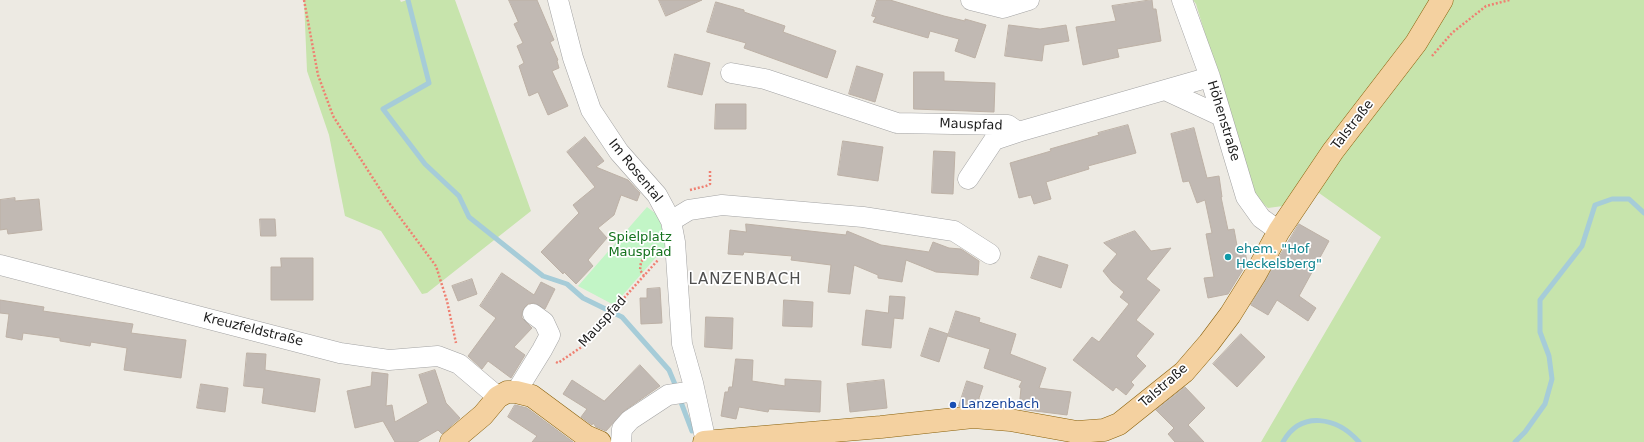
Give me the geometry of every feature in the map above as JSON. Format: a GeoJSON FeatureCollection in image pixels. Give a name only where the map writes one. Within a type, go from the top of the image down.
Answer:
{"type":"FeatureCollection","features":[{"type":"Feature","properties":{"kind":"main road","name":"Talstraße"},"geometry":{"type":"LineString","coordinates":[[705,442],[881,427],[973,417],[1010,420],[1077,432],[1104,430],[1119,424],[1184,372],[1209,343],[1238,301],[1279,231],[1333,151],[1416,43],[1442,0]]}},
{"type":"Feature","properties":{"kind":"main road"},"geometry":{"type":"LineString","coordinates":[[451,442],[507,394],[532,396],[586,436],[600,442]]}},
{"type":"Feature","properties":{"kind":"street","name":"Im Rosental"},"geometry":{"type":"LineString","coordinates":[[558,0],[573,58],[590,110],[619,152],[657,195],[671,221],[675,242],[684,393],[705,442]]}},
{"type":"Feature","properties":{"kind":"street"},"geometry":{"type":"LineString","coordinates":[[971,0],[1004,8],[1029,0]]}},
{"type":"Feature","properties":{"kind":"street","name":"Höhenstraße"},"geometry":{"type":"LineString","coordinates":[[1182,0],[1210,77],[1246,197],[1261,218],[1279,231]]}},
{"type":"Feature","properties":{"kind":"street","name":"Mauspfad"},"geometry":{"type":"LineString","coordinates":[[732,73],[765,79],[897,124],[1008,125],[1018,132],[1210,77]]}},
{"type":"Feature","properties":{"kind":"street"},"geometry":{"type":"LineString","coordinates":[[1165,90],[1221,116]]}},
{"type":"Feature","properties":{"kind":"street"},"geometry":{"type":"LineString","coordinates":[[968,179],[994,140],[1018,132]]}},
{"type":"Feature","properties":{"kind":"street"},"geometry":{"type":"LineString","coordinates":[[671,221],[689,210],[722,205],[863,217],[954,231],[990,254]]}},
{"type":"Feature","properties":{"kind":"street","name":"Kreuzfeldstraße"},"geometry":{"type":"LineString","coordinates":[[0,265],[340,352],[389,360],[438,356],[460,364],[507,394]]}},
{"type":"Feature","properties":{"kind":"street"},"geometry":{"type":"LineString","coordinates":[[507,394],[542,350],[550,335],[544,322],[533,314]]}},
{"type":"Feature","properties":{"kind":"street"},"geometry":{"type":"LineString","coordinates":[[621,442],[622,428],[630,420],[668,395],[684,393]]}},
{"type":"Feature","properties":{"kind":"path"},"geometry":{"type":"LineString","coordinates":[[304,0],[318,75],[333,116],[387,200],[436,266],[447,301],[460,364]]}},
{"type":"Feature","properties":{"kind":"path"},"geometry":{"type":"LineString","coordinates":[[689,190],[710,184],[710,172]]}},
{"type":"Feature","properties":{"kind":"path","name":"Mauspfad"},"geometry":{"type":"LineString","coordinates":[[542,350],[558,363],[586,344],[609,314],[675,242]]}},
{"type":"Feature","properties":{"kind":"path"},"geometry":{"type":"LineString","coordinates":[[644,276],[640,270],[641,262],[647,254]]}},
{"type":"Feature","properties":{"kind":"green space"},"geometry":{"type":"Polygon","coordinates":[[[304,0],[400,0],[401,2],[407,0],[455,0],[531,211],[427,293],[422,294],[381,231],[345,216],[329,135],[307,71],[304,0]]]}},
{"type":"Feature","properties":{"kind":"green space"},"geometry":{"type":"Polygon","coordinates":[[[1193,0],[1644,0],[1644,442],[1261,442],[1381,237],[1319,193],[1283,206],[1268,208],[1254,195],[1196,4],[1193,0]]]}},
{"type":"Feature","properties":{"kind":"green space","name":"Spielplatz Mauspfad"},"geometry":{"type":"Polygon","coordinates":[[[647,207],[659,216],[666,246],[614,305],[578,286],[647,207]]]}},
{"type":"Feature","properties":{"kind":"building"},"geometry":{"type":"Polygon","coordinates":[[[509,0],[537,0],[554,40],[550,42],[558,60],[559,68],[552,71],[568,106],[548,115],[538,92],[529,96],[519,66],[524,63],[517,46],[523,43],[514,24],[518,22],[509,0]]]}},
{"type":"Feature","properties":{"kind":"building"},"geometry":{"type":"Polygon","coordinates":[[[659,0],[702,0],[666,16],[659,0]]]}},
{"type":"Feature","properties":{"kind":"building"},"geometry":{"type":"Polygon","coordinates":[[[877,0],[890,0],[944,16],[965,21],[965,19],[986,25],[975,58],[955,51],[959,39],[930,31],[928,38],[873,22],[876,17],[872,16],[877,0]]]}},
{"type":"Feature","properties":{"kind":"building"},"geometry":{"type":"Polygon","coordinates":[[[1152,0],[1153,9],[1156,9],[1161,41],[1117,49],[1119,57],[1083,65],[1076,27],[1116,21],[1112,6],[1152,0]]]}},
{"type":"Feature","properties":{"kind":"building"},"geometry":{"type":"Polygon","coordinates":[[[716,2],[744,10],[744,12],[785,26],[783,32],[836,51],[827,78],[744,48],[746,43],[707,32],[716,2]]]}},
{"type":"Feature","properties":{"kind":"building"},"geometry":{"type":"Polygon","coordinates":[[[1009,25],[1040,29],[1066,25],[1069,41],[1044,45],[1042,61],[1005,56],[1009,25]]]}},
{"type":"Feature","properties":{"kind":"building"},"geometry":{"type":"Polygon","coordinates":[[[675,54],[710,63],[702,95],[668,87],[675,54]]]}},
{"type":"Feature","properties":{"kind":"building"},"geometry":{"type":"Polygon","coordinates":[[[857,66],[883,74],[875,102],[849,94],[857,66]]]}},
{"type":"Feature","properties":{"kind":"building"},"geometry":{"type":"Polygon","coordinates":[[[914,72],[944,72],[944,81],[995,83],[994,112],[914,109],[914,72]]]}},
{"type":"Feature","properties":{"kind":"building"},"geometry":{"type":"Polygon","coordinates":[[[716,104],[746,104],[746,129],[715,129],[716,104]]]}},
{"type":"Feature","properties":{"kind":"building"},"geometry":{"type":"Polygon","coordinates":[[[1128,125],[1136,153],[1088,166],[1089,169],[1046,182],[1051,199],[1034,204],[1031,195],[1019,198],[1010,163],[1051,151],[1050,149],[1099,135],[1098,133],[1128,125]]]}},
{"type":"Feature","properties":{"kind":"building"},"geometry":{"type":"Polygon","coordinates":[[[1194,128],[1207,178],[1219,176],[1221,197],[1228,230],[1234,229],[1238,251],[1245,250],[1247,263],[1228,294],[1208,298],[1204,278],[1214,277],[1206,234],[1212,233],[1205,200],[1197,203],[1189,181],[1183,182],[1171,134],[1194,128]]]}},
{"type":"Feature","properties":{"kind":"building"},"geometry":{"type":"Polygon","coordinates":[[[585,137],[604,161],[596,167],[628,180],[640,193],[637,201],[621,195],[614,215],[598,228],[607,238],[588,260],[593,266],[576,284],[564,272],[563,274],[541,252],[579,213],[573,205],[595,187],[567,152],[585,137]]]}},
{"type":"Feature","properties":{"kind":"building"},"geometry":{"type":"Polygon","coordinates":[[[843,141],[883,147],[878,181],[838,175],[843,141]]]}},
{"type":"Feature","properties":{"kind":"building"},"geometry":{"type":"Polygon","coordinates":[[[934,151],[955,152],[953,194],[932,193],[934,151]]]}},
{"type":"Feature","properties":{"kind":"building"},"geometry":{"type":"Polygon","coordinates":[[[15,198],[15,201],[39,199],[42,230],[8,234],[7,229],[0,230],[0,200],[15,198]]]}},
{"type":"Feature","properties":{"kind":"building"},"geometry":{"type":"Polygon","coordinates":[[[260,219],[275,219],[276,236],[261,236],[260,219]]]}},
{"type":"Feature","properties":{"kind":"building"},"geometry":{"type":"Polygon","coordinates":[[[746,224],[846,235],[847,231],[881,245],[929,252],[933,242],[949,248],[961,249],[979,261],[978,275],[936,272],[906,260],[902,282],[878,278],[878,275],[854,265],[850,294],[828,292],[831,265],[791,260],[792,256],[744,252],[743,255],[728,254],[730,230],[746,232],[746,224]]]}},
{"type":"Feature","properties":{"kind":"building"},"geometry":{"type":"Polygon","coordinates":[[[1299,224],[1329,241],[1299,296],[1316,308],[1308,321],[1277,300],[1268,315],[1251,305],[1299,224]]]}},
{"type":"Feature","properties":{"kind":"building"},"geometry":{"type":"Polygon","coordinates":[[[1135,231],[1151,251],[1171,248],[1146,279],[1160,290],[1136,320],[1154,334],[1136,356],[1146,366],[1131,382],[1134,385],[1126,395],[1116,387],[1113,391],[1073,360],[1092,337],[1099,342],[1129,304],[1120,297],[1124,292],[1112,282],[1103,271],[1117,254],[1104,243],[1135,231]]]}},
{"type":"Feature","properties":{"kind":"building"},"geometry":{"type":"Polygon","coordinates":[[[1039,256],[1068,265],[1061,288],[1031,278],[1039,256]]]}},
{"type":"Feature","properties":{"kind":"building"},"geometry":{"type":"Polygon","coordinates":[[[281,258],[313,258],[313,300],[271,300],[271,267],[281,267],[281,258]]]}},
{"type":"Feature","properties":{"kind":"building"},"geometry":{"type":"Polygon","coordinates":[[[502,273],[534,295],[541,282],[555,289],[545,309],[534,303],[528,304],[524,308],[522,318],[532,328],[514,347],[525,355],[511,378],[488,361],[482,369],[468,356],[496,318],[480,306],[502,273]]]}},
{"type":"Feature","properties":{"kind":"building"},"geometry":{"type":"Polygon","coordinates":[[[472,279],[477,294],[458,301],[452,286],[472,279]]]}},
{"type":"Feature","properties":{"kind":"building"},"geometry":{"type":"Polygon","coordinates":[[[660,288],[662,323],[641,324],[640,298],[647,298],[647,289],[660,288]]]}},
{"type":"Feature","properties":{"kind":"building"},"geometry":{"type":"Polygon","coordinates":[[[890,296],[905,297],[903,319],[894,318],[891,348],[862,345],[866,310],[888,313],[890,296]]]}},
{"type":"Feature","properties":{"kind":"building"},"geometry":{"type":"Polygon","coordinates":[[[0,300],[44,307],[43,311],[133,324],[131,333],[186,340],[181,378],[124,370],[127,348],[91,342],[90,346],[60,341],[60,338],[23,333],[22,340],[6,337],[9,314],[0,313],[0,300]]]}},
{"type":"Feature","properties":{"kind":"building"},"geometry":{"type":"Polygon","coordinates":[[[784,300],[813,302],[812,327],[783,326],[784,300]]]}},
{"type":"Feature","properties":{"kind":"building"},"geometry":{"type":"Polygon","coordinates":[[[956,311],[980,318],[979,322],[1016,334],[1010,354],[1046,368],[1039,388],[1071,392],[1067,415],[1019,409],[1021,388],[1019,387],[1022,381],[984,368],[990,349],[948,336],[956,311]]]}},
{"type":"Feature","properties":{"kind":"building"},"geometry":{"type":"Polygon","coordinates":[[[706,317],[733,318],[732,349],[705,347],[706,317]]]}},
{"type":"Feature","properties":{"kind":"building"},"geometry":{"type":"Polygon","coordinates":[[[930,328],[948,334],[939,362],[921,356],[930,328]]]}},
{"type":"Feature","properties":{"kind":"building"},"geometry":{"type":"Polygon","coordinates":[[[1241,334],[1265,357],[1237,387],[1213,364],[1241,334]]]}},
{"type":"Feature","properties":{"kind":"building"},"geometry":{"type":"Polygon","coordinates":[[[247,353],[266,354],[265,370],[320,379],[315,412],[262,403],[264,388],[244,386],[247,353]]]}},
{"type":"Feature","properties":{"kind":"building"},"geometry":{"type":"Polygon","coordinates":[[[736,359],[753,360],[752,381],[785,386],[785,379],[821,381],[820,412],[769,409],[768,412],[739,407],[736,419],[721,416],[725,392],[728,392],[729,387],[732,387],[736,359]]]}},
{"type":"Feature","properties":{"kind":"building"},"geometry":{"type":"Polygon","coordinates":[[[640,365],[660,386],[624,411],[606,431],[596,427],[593,423],[592,425],[581,417],[587,409],[563,394],[572,380],[604,401],[640,365]]]}},
{"type":"Feature","properties":{"kind":"building"},"geometry":{"type":"Polygon","coordinates":[[[435,370],[446,403],[460,418],[442,434],[438,430],[417,442],[395,442],[383,421],[355,428],[347,391],[371,386],[372,372],[388,374],[386,406],[392,405],[395,422],[428,403],[419,375],[435,370]]]}},
{"type":"Feature","properties":{"kind":"building"},"geometry":{"type":"Polygon","coordinates":[[[884,380],[887,408],[850,412],[847,384],[884,380]]]}},
{"type":"Feature","properties":{"kind":"building"},"geometry":{"type":"Polygon","coordinates":[[[967,381],[983,386],[979,398],[980,405],[959,406],[967,381]]]}},
{"type":"Feature","properties":{"kind":"building"},"geometry":{"type":"Polygon","coordinates":[[[201,384],[228,388],[225,412],[197,408],[201,384]]]}},
{"type":"Feature","properties":{"kind":"building"},"geometry":{"type":"Polygon","coordinates":[[[1185,387],[1205,408],[1188,425],[1204,442],[1175,442],[1168,434],[1174,428],[1156,410],[1185,387]]]}},
{"type":"Feature","properties":{"kind":"building"},"geometry":{"type":"Polygon","coordinates":[[[515,405],[527,408],[573,442],[532,442],[537,436],[508,417],[515,405]]]}},
{"type":"Feature","properties":{"kind":"waterway"},"geometry":{"type":"LineString","coordinates":[[408,0],[429,83],[383,109],[425,164],[459,196],[469,217],[543,276],[567,284],[583,298],[622,317],[669,370],[677,389]]}},
{"type":"Feature","properties":{"kind":"waterway"},"geometry":{"type":"LineString","coordinates":[[1515,442],[1525,432],[1545,404],[1552,379],[1549,356],[1540,332],[1540,300],[1582,246],[1595,205],[1612,199],[1629,199],[1644,213]]}},
{"type":"Feature","properties":{"kind":"waterway"},"geometry":{"type":"LineString","coordinates":[[679,397],[692,431]]}},
{"type":"Feature","properties":{"kind":"waterway"},"geometry":{"type":"LineString","coordinates":[[1283,442],[1299,425],[1309,421],[1320,421],[1340,427],[1359,442]]}},
{"type":"Feature","properties":{"kind":"place","name":"ehem. \"Hof Heckelsberg\""},"geometry":{"type":"Point","coordinates":[1228,257]}},
{"type":"Feature","properties":{"kind":"place","name":"Lanzenbach"},"geometry":{"type":"Point","coordinates":[953,405]}},
{"type":"Feature","properties":{"kind":"district","name":"LANZENBACH"},"geometry":{"type":"Point","coordinates":[745,280]}}]}
